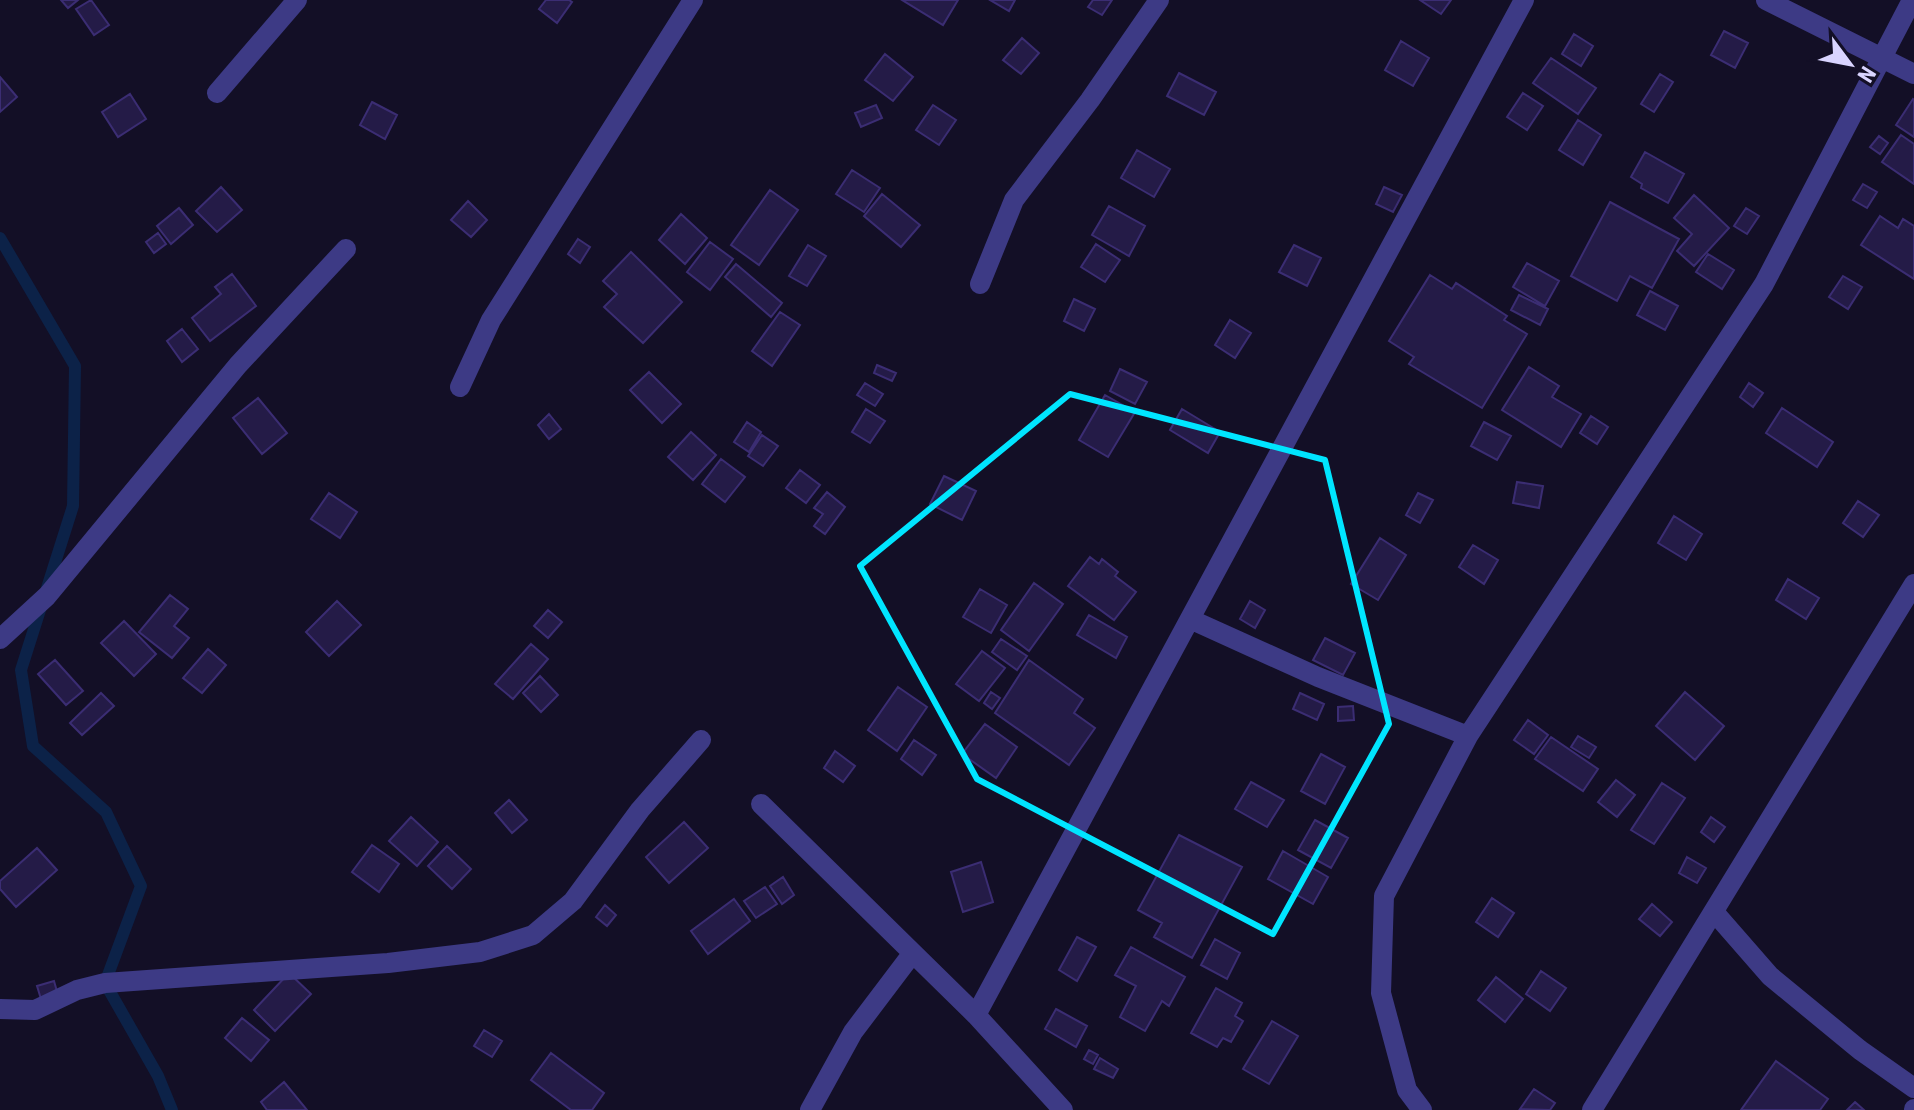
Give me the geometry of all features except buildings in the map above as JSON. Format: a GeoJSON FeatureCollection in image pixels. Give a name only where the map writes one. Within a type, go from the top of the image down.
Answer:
{"type":"FeatureCollection","features":[{"type":"Feature","properties":{"kind":"street"},"geometry":{"type":"LineString","coordinates":[[217,93],[297,0]]}},
{"type":"Feature","properties":{"kind":"street"},"geometry":{"type":"LineString","coordinates":[[460,387],[491,320],[693,0]]}},
{"type":"Feature","properties":{"kind":"street"},"geometry":{"type":"LineString","coordinates":[[980,284],[1014,200],[1090,100],[1159,0]]}},
{"type":"Feature","properties":{"kind":"street"},"geometry":{"type":"LineString","coordinates":[[976,1015],[1192,620],[1524,0]]}},
{"type":"Feature","properties":{"kind":"street"},"geometry":{"type":"LineString","coordinates":[[1766,0],[1914,74]]}},
{"type":"Feature","properties":{"kind":"street"},"geometry":{"type":"LineString","coordinates":[[1422,1110],[1407,1090],[1381,993],[1384,896],[1468,736],[1764,284],[1912,0]]}},
{"type":"Feature","properties":{"kind":"street"},"geometry":{"type":"LineString","coordinates":[[0,639],[47,596],[238,365],[346,249]]}},
{"type":"Feature","properties":{"kind":"street"},"geometry":{"type":"LineString","coordinates":[[1592,1110],[1914,584]]}},
{"type":"Feature","properties":{"kind":"street"},"geometry":{"type":"LineString","coordinates":[[1192,620],[1318,677],[1468,736]]}},
{"type":"Feature","properties":{"kind":"street"},"geometry":{"type":"LineString","coordinates":[[0,1009],[35,1010],[77,990],[105,983],[388,963],[480,952],[533,935],[573,901],[640,810],[701,740]]}},
{"type":"Feature","properties":{"kind":"street"},"geometry":{"type":"LineString","coordinates":[[761,804],[976,1015],[1063,1110]]}},
{"type":"Feature","properties":{"kind":"street"},"geometry":{"type":"LineString","coordinates":[[1715,913],[1770,976],[1860,1050],[1914,1088]]}},
{"type":"Feature","properties":{"kind":"street"},"geometry":{"type":"LineString","coordinates":[[810,1110],[853,1032],[912,954]]}},
{"type":"Feature","properties":{"kind":"highlighted area"},"geometry":{"type":"Polygon","coordinates":[[[1070,394],[1325,460],[1389,724],[1273,934],[977,779],[860,566],[1070,394]]]}},
{"type":"Feature","properties":{"kind":"waterway"},"geometry":{"type":"LineString","coordinates":[[0,238],[75,366],[73,506],[21,670],[33,746],[106,812],[141,886],[105,983],[158,1076],[172,1110]]}}]}
